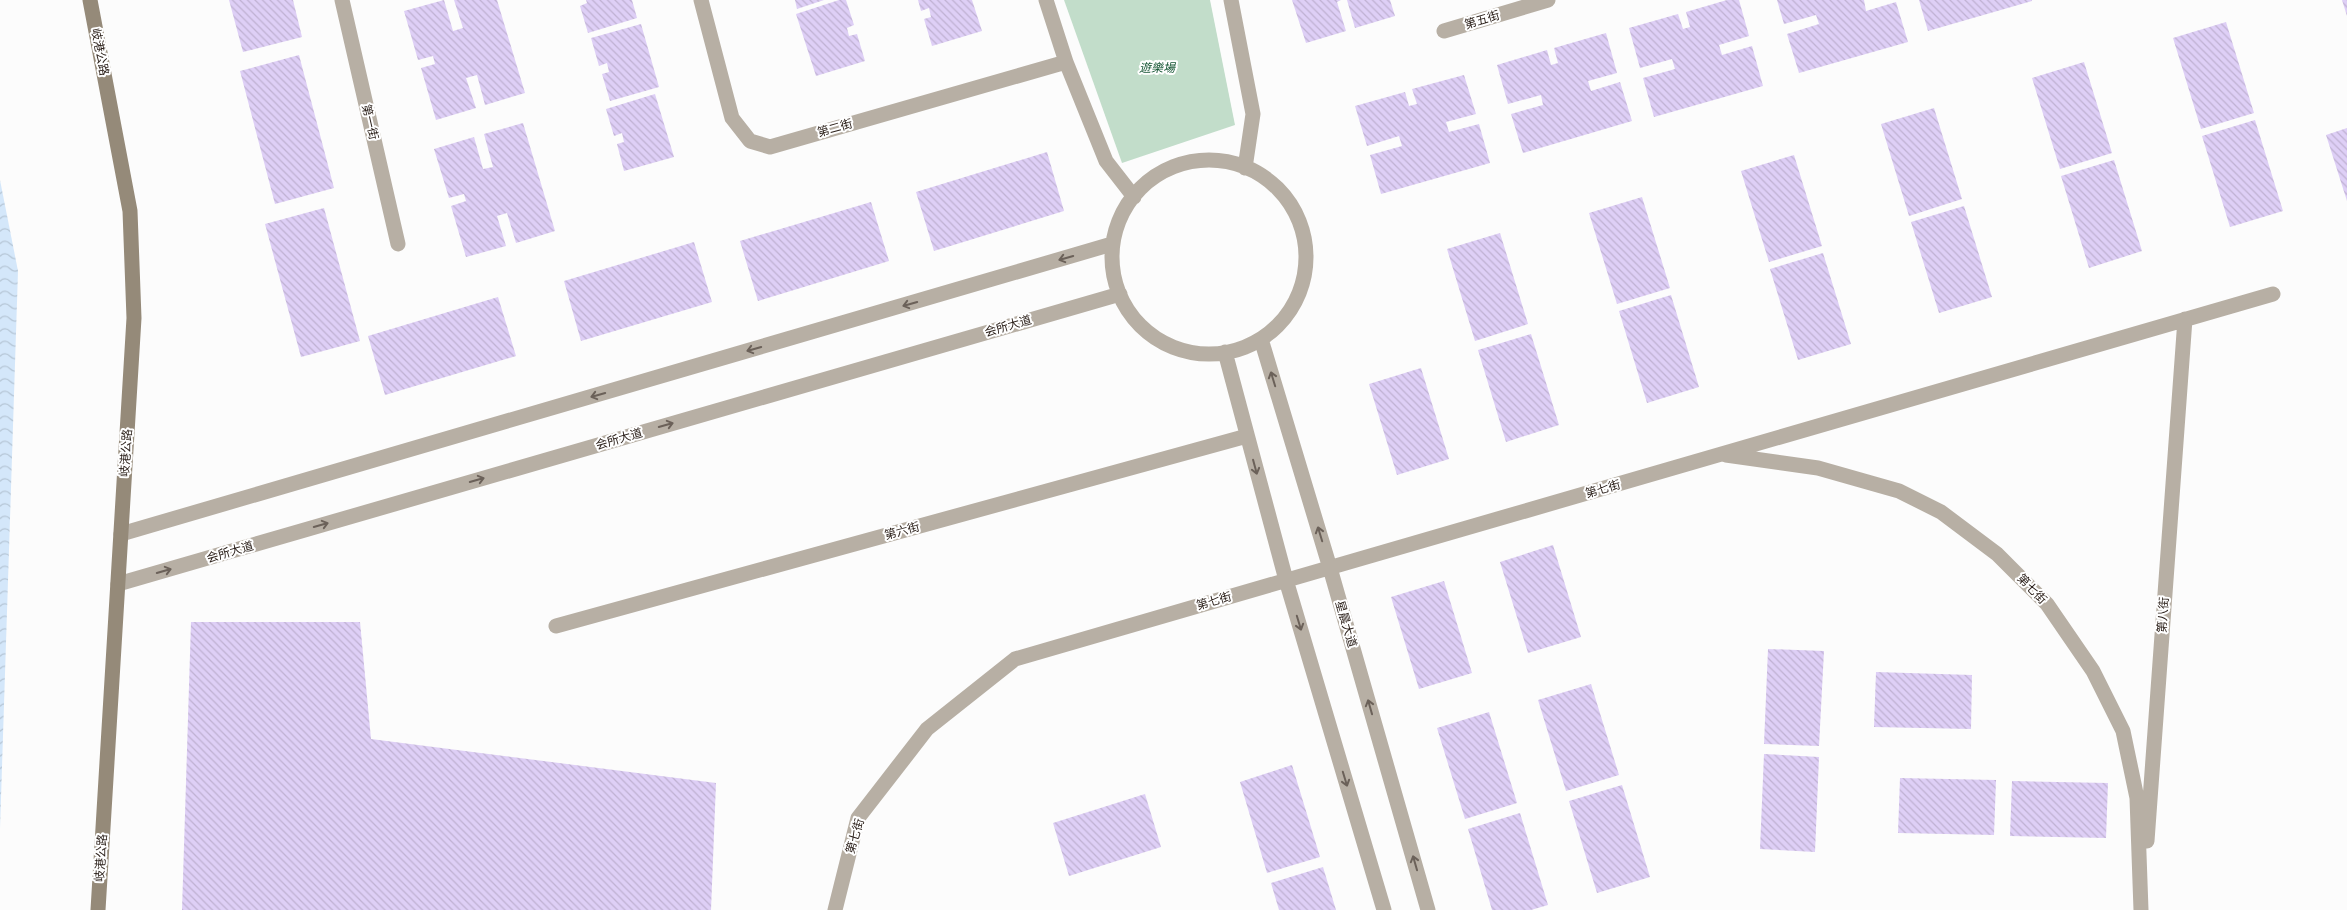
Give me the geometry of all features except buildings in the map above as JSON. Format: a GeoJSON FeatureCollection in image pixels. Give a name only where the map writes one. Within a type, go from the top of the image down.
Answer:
{"type":"FeatureCollection","features":[{"type":"Feature","properties":{"kind":"main road","name":"岐港公路"},"geometry":{"type":"LineString","coordinates":[[90,0],[130,211],[134,318],[98,910]]}},
{"type":"Feature","properties":{"kind":"street","name":"第一街"},"geometry":{"type":"LineString","coordinates":[[342,0],[398,244]]}},
{"type":"Feature","properties":{"kind":"street","name":"第二街"},"geometry":{"type":"LineString","coordinates":[[700,0],[732,118],[750,141],[770,146],[1066,62]]}},
{"type":"Feature","properties":{"kind":"street"},"geometry":{"type":"LineString","coordinates":[[1046,0],[1066,62],[1106,161],[1134,197]]}},
{"type":"Feature","properties":{"kind":"street"},"geometry":{"type":"LineString","coordinates":[[1231,0],[1253,114],[1245,168]]}},
{"type":"Feature","properties":{"kind":"street","name":"第五街"},"geometry":{"type":"LineString","coordinates":[[1444,31],[1548,0]]}},
{"type":"Feature","properties":{"kind":"street"},"geometry":{"type":"LineString","coordinates":[[1204,160],[1235,163],[1264,176],[1286,196],[1301,224],[1307,254],[1303,284],[1290,312],[1269,335],[1241,349],[1211,355],[1177,350],[1148,334],[1126,309],[1114,277],[1112,244],[1123,212],[1134,197],[1143,186],[1172,168],[1204,160]]}},
{"type":"Feature","properties":{"kind":"street"},"geometry":{"type":"LineString","coordinates":[[121,534],[1112,244]]}},
{"type":"Feature","properties":{"kind":"street","name":"会所大道"},"geometry":{"type":"LineString","coordinates":[[118,584],[1120,294]]}},
{"type":"Feature","properties":{"kind":"street","name":"第七街"},"geometry":{"type":"LineString","coordinates":[[835,910],[858,818],[927,729],[1015,659],[2273,294]]}},
{"type":"Feature","properties":{"kind":"street","name":"第八街"},"geometry":{"type":"LineString","coordinates":[[2141,910],[2185,319]]}},
{"type":"Feature","properties":{"kind":"street","name":"星晨大道"},"geometry":{"type":"LineString","coordinates":[[1261,339],[1330,568],[1428,910]]}},
{"type":"Feature","properties":{"kind":"street"},"geometry":{"type":"LineString","coordinates":[[1225,352],[1286,580],[1384,910]]}},
{"type":"Feature","properties":{"kind":"street","name":"第六街"},"geometry":{"type":"LineString","coordinates":[[556,626],[1247,436]]}},
{"type":"Feature","properties":{"kind":"street","name":"第七街"},"geometry":{"type":"LineString","coordinates":[[1720,454],[1818,468],[1899,491],[1941,512],[1997,554],[2047,604],[2093,671],[2123,731],[2137,798],[2141,910]]}},
{"type":"Feature","properties":{"kind":"green space","name":"遊樂場"},"geometry":{"type":"Polygon","coordinates":[[[1064,0],[1210,0],[1235,125],[1122,163],[1064,0]]]}},
{"type":"Feature","properties":{"kind":"water"},"geometry":{"type":"Polygon","coordinates":[[[0,180],[18,271],[0,829],[0,180]]]}}]}
